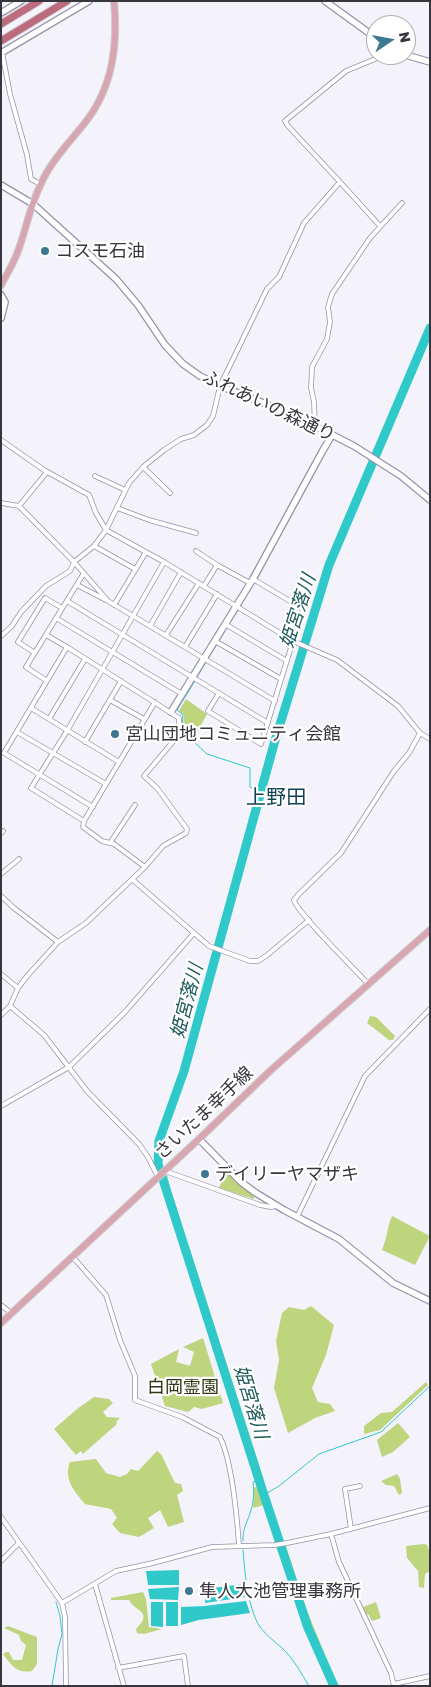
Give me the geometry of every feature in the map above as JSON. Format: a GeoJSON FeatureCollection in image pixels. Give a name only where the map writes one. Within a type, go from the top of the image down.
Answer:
{"type":"FeatureCollection","features":[{"type":"Feature","properties":{"kind":"highway"},"geometry":{"type":"LineString","coordinates":[[1,24],[39,1]]}},
{"type":"Feature","properties":{"kind":"highway"},"geometry":{"type":"LineString","coordinates":[[1,41],[67,1]]}},
{"type":"Feature","properties":{"kind":"main road"},"geometry":{"type":"LineString","coordinates":[[1,285],[18,252],[40,184],[54,160],[96,108],[104,91],[112,66],[116,34],[114,1]]}},
{"type":"Feature","properties":{"kind":"main road","name":"さいたま幸手線"},"geometry":{"type":"LineString","coordinates":[[1,1323],[199,1140],[271,1070],[430,930]]}},
{"type":"Feature","properties":{"kind":"street"},"geometry":{"type":"LineString","coordinates":[[1,13],[21,1]]}},
{"type":"Feature","properties":{"kind":"street"},"geometry":{"type":"LineString","coordinates":[[40,184],[31,179],[2,53],[89,1]]}},
{"type":"Feature","properties":{"kind":"street"},"geometry":{"type":"LineString","coordinates":[[325,1],[366,31]]}},
{"type":"Feature","properties":{"kind":"street"},"geometry":{"type":"LineString","coordinates":[[416,58],[430,62]]}},
{"type":"Feature","properties":{"kind":"street"},"geometry":{"type":"LineString","coordinates":[[366,63],[346,71],[285,121],[380,226]]}},
{"type":"Feature","properties":{"kind":"street"},"geometry":{"type":"LineString","coordinates":[[1,636],[46,586],[70,571],[74,562],[94,546],[106,530],[129,483],[143,467],[164,450],[181,439],[194,435],[207,425],[213,416],[220,386],[267,289],[279,277],[304,223],[340,182]]}},
{"type":"Feature","properties":{"kind":"street","name":"ふれあいの森通り"},"geometry":{"type":"LineString","coordinates":[[1,185],[33,204],[122,286],[172,353],[183,364],[200,376],[220,386],[315,426],[371,456],[401,476],[430,500]]}},
{"type":"Feature","properties":{"kind":"street"},"geometry":{"type":"LineString","coordinates":[[315,426],[314,402],[310,388],[312,367],[327,339],[330,322],[328,307],[330,301],[339,282],[358,255],[380,226],[402,203]]}},
{"type":"Feature","properties":{"kind":"street"},"geometry":{"type":"LineString","coordinates":[[1,295],[4,302],[1,318]]}},
{"type":"Feature","properties":{"kind":"street"},"geometry":{"type":"LineString","coordinates":[[171,712],[251,581],[332,435]]}},
{"type":"Feature","properties":{"kind":"street"},"geometry":{"type":"LineString","coordinates":[[1,440],[48,472],[89,495],[96,513],[106,530],[182,572],[295,641],[337,660],[398,706],[420,733],[430,739]]}},
{"type":"Feature","properties":{"kind":"street"},"geometry":{"type":"LineString","coordinates":[[143,467],[170,493]]}},
{"type":"Feature","properties":{"kind":"street"},"geometry":{"type":"LineString","coordinates":[[19,506],[48,472]]}},
{"type":"Feature","properties":{"kind":"street"},"geometry":{"type":"LineString","coordinates":[[95,476],[125,490]]}},
{"type":"Feature","properties":{"kind":"street"},"geometry":{"type":"LineString","coordinates":[[1,503],[19,506],[74,562],[108,601]]}},
{"type":"Feature","properties":{"kind":"street"},"geometry":{"type":"LineString","coordinates":[[117,508],[149,520],[196,533]]}},
{"type":"Feature","properties":{"kind":"street"},"geometry":{"type":"LineString","coordinates":[[94,546],[135,569]]}},
{"type":"Feature","properties":{"kind":"street"},"geometry":{"type":"LineString","coordinates":[[196,551],[217,565],[303,609],[295,641],[261,744],[208,711],[219,693]]}},
{"type":"Feature","properties":{"kind":"street"},"geometry":{"type":"LineString","coordinates":[[114,604],[146,552]]}},
{"type":"Feature","properties":{"kind":"street"},"geometry":{"type":"LineString","coordinates":[[84,821],[31,788],[67,731],[164,562]]}},
{"type":"Feature","properties":{"kind":"street"},"geometry":{"type":"LineString","coordinates":[[204,586],[217,565]]}},
{"type":"Feature","properties":{"kind":"street"},"geometry":{"type":"LineString","coordinates":[[150,626],[182,572]]}},
{"type":"Feature","properties":{"kind":"street"},"geometry":{"type":"LineString","coordinates":[[47,681],[26,667],[84,573]]}},
{"type":"Feature","properties":{"kind":"street"},"geometry":{"type":"LineString","coordinates":[[166,635],[199,583]]}},
{"type":"Feature","properties":{"kind":"street"},"geometry":{"type":"LineString","coordinates":[[77,585],[133,615],[275,701]]}},
{"type":"Feature","properties":{"kind":"street"},"geometry":{"type":"LineString","coordinates":[[185,647],[217,594]]}},
{"type":"Feature","properties":{"kind":"street"},"geometry":{"type":"LineString","coordinates":[[36,653],[18,642],[45,598],[62,608]]}},
{"type":"Feature","properties":{"kind":"street"},"geometry":{"type":"LineString","coordinates":[[67,602],[268,723]]}},
{"type":"Feature","properties":{"kind":"street"},"geometry":{"type":"LineString","coordinates":[[56,618],[182,694]]}},
{"type":"Feature","properties":{"kind":"street"},"geometry":{"type":"LineString","coordinates":[[225,624],[287,661]]}},
{"type":"Feature","properties":{"kind":"street"},"geometry":{"type":"LineString","coordinates":[[1,1015],[10,1006],[18,988],[58,942],[86,924],[133,880],[163,846],[186,834],[187,830],[157,788],[144,776],[176,738],[179,730],[179,718],[46,635]]}},
{"type":"Feature","properties":{"kind":"street"},"geometry":{"type":"LineString","coordinates":[[215,641],[282,679]]}},
{"type":"Feature","properties":{"kind":"street"},"geometry":{"type":"LineString","coordinates":[[67,647],[4,753],[93,807]]}},
{"type":"Feature","properties":{"kind":"street"},"geometry":{"type":"LineString","coordinates":[[48,719],[85,659]]}},
{"type":"Feature","properties":{"kind":"street"},"geometry":{"type":"LineString","coordinates":[[85,742],[121,681]]}},
{"type":"Feature","properties":{"kind":"street"},"geometry":{"type":"LineString","coordinates":[[110,700],[144,719]]}},
{"type":"Feature","properties":{"kind":"street"},"geometry":{"type":"LineString","coordinates":[[145,867],[114,844],[102,841],[83,827],[84,821],[155,702]]}},
{"type":"Feature","properties":{"kind":"street"},"geometry":{"type":"LineString","coordinates":[[31,708],[119,762]]}},
{"type":"Feature","properties":{"kind":"street"},"geometry":{"type":"LineString","coordinates":[[17,732],[106,784]]}},
{"type":"Feature","properties":{"kind":"street"},"geometry":{"type":"LineString","coordinates":[[368,984],[295,905],[294,900],[341,853],[394,771],[410,753],[420,733]]}},
{"type":"Feature","properties":{"kind":"street"},"geometry":{"type":"LineString","coordinates":[[110,843],[135,805]]}},
{"type":"Feature","properties":{"kind":"street"},"geometry":{"type":"LineString","coordinates":[[1,874],[19,859]]}},
{"type":"Feature","properties":{"kind":"street"},"geometry":{"type":"LineString","coordinates":[[133,880],[209,946],[250,961],[266,956],[309,920]]}},
{"type":"Feature","properties":{"kind":"street"},"geometry":{"type":"LineString","coordinates":[[1,896],[58,942]]}},
{"type":"Feature","properties":{"kind":"street"},"geometry":{"type":"LineString","coordinates":[[1,1106],[69,1067],[124,1013],[194,933]]}},
{"type":"Feature","properties":{"kind":"street"},"geometry":{"type":"LineString","coordinates":[[1,974],[18,988]]}},
{"type":"Feature","properties":{"kind":"street"},"geometry":{"type":"LineString","coordinates":[[10,1006],[44,1035],[108,1114],[139,1144],[158,1177]]}},
{"type":"Feature","properties":{"kind":"street"},"geometry":{"type":"LineString","coordinates":[[297,1217],[365,1076],[430,1009]]}},
{"type":"Feature","properties":{"kind":"street"},"geometry":{"type":"LineString","coordinates":[[199,1140],[241,1182],[278,1206],[339,1239],[393,1283],[430,1300]]}},
{"type":"Feature","properties":{"kind":"street"},"geometry":{"type":"LineString","coordinates":[[166,1170],[260,1205],[271,1208],[278,1206]]}},
{"type":"Feature","properties":{"kind":"street"},"geometry":{"type":"LineString","coordinates":[[72,1256],[106,1295],[120,1340],[135,1376],[135,1400],[182,1417],[220,1437],[228,1465],[239,1545]]}},
{"type":"Feature","properties":{"kind":"street"},"geometry":{"type":"LineString","coordinates":[[1,1305],[11,1313]]}},
{"type":"Feature","properties":{"kind":"street"},"geometry":{"type":"LineString","coordinates":[[350,1529],[345,1490],[360,1486]]}},
{"type":"Feature","properties":{"kind":"street"},"geometry":{"type":"LineString","coordinates":[[62,1603],[116,1571],[126,1568],[153,1563],[212,1546],[275,1545],[287,1543],[331,1534],[430,1508]]}},
{"type":"Feature","properties":{"kind":"street"},"geometry":{"type":"LineString","coordinates":[[1,1517],[62,1603],[66,1686]]}},
{"type":"Feature","properties":{"kind":"street"},"geometry":{"type":"LineString","coordinates":[[331,1534],[339,1562],[391,1673],[394,1685],[430,1676]]}},
{"type":"Feature","properties":{"kind":"street"},"geometry":{"type":"LineString","coordinates":[[1,1561],[20,1544]]}},
{"type":"Feature","properties":{"kind":"street"},"geometry":{"type":"LineString","coordinates":[[95,1584],[124,1686]]}},
{"type":"Feature","properties":{"kind":"street"},"geometry":{"type":"LineString","coordinates":[[118,1668],[184,1656],[188,1686]]}},
{"type":"Feature","properties":{"kind":"green space"},"geometry":{"type":"Polygon","coordinates":[[[186,699],[207,714],[193,740],[183,731],[184,715],[179,711],[186,699]]]}},
{"type":"Feature","properties":{"kind":"green space"},"geometry":{"type":"Polygon","coordinates":[[[370,1016],[376,1017],[395,1036],[393,1040],[389,1040],[367,1023],[370,1016]]]}},
{"type":"Feature","properties":{"kind":"green space"},"geometry":{"type":"Polygon","coordinates":[[[226,1171],[254,1196],[254,1199],[219,1188],[226,1171]]]}},
{"type":"Feature","properties":{"kind":"green space"},"geometry":{"type":"Polygon","coordinates":[[[167,1175],[264,1480],[260,1476],[164,1177],[167,1175]]]}},
{"type":"Feature","properties":{"kind":"green space"},"geometry":{"type":"Polygon","coordinates":[[[392,1216],[430,1236],[415,1265],[382,1250],[392,1216]]]}},
{"type":"Feature","properties":{"kind":"green space"},"geometry":{"type":"Polygon","coordinates":[[[311,1306],[334,1325],[326,1355],[312,1388],[318,1402],[330,1404],[335,1411],[315,1418],[288,1433],[274,1388],[279,1360],[276,1341],[282,1313],[289,1307],[304,1310],[311,1306]]]}},
{"type":"Feature","properties":{"kind":"green space","name":"白岡霊園"},"geometry":{"type":"Polygon","coordinates":[[[203,1338],[223,1403],[202,1409],[194,1407],[188,1412],[165,1406],[151,1364],[179,1349],[176,1362],[190,1366],[194,1352],[183,1347],[203,1338]]]}},
{"type":"Feature","properties":{"kind":"green space"},"geometry":{"type":"Polygon","coordinates":[[[426,1382],[428,1385],[380,1430],[364,1434],[364,1426],[381,1413],[392,1412],[426,1382]]]}},
{"type":"Feature","properties":{"kind":"green space"},"geometry":{"type":"Polygon","coordinates":[[[94,1397],[109,1399],[113,1403],[103,1412],[107,1417],[120,1418],[116,1422],[117,1424],[83,1454],[81,1451],[76,1455],[54,1429],[94,1397]]]}},
{"type":"Feature","properties":{"kind":"green space"},"geometry":{"type":"Polygon","coordinates":[[[398,1423],[410,1437],[393,1452],[382,1457],[377,1440],[398,1423]]]}},
{"type":"Feature","properties":{"kind":"green space"},"geometry":{"type":"Polygon","coordinates":[[[157,1451],[161,1454],[175,1483],[181,1484],[183,1491],[177,1495],[184,1522],[168,1527],[160,1510],[148,1518],[154,1528],[139,1537],[120,1533],[112,1524],[117,1518],[111,1509],[85,1504],[69,1480],[68,1468],[70,1462],[96,1459],[106,1473],[120,1477],[127,1474],[131,1469],[138,1471],[157,1451]]]}},
{"type":"Feature","properties":{"kind":"green space"},"geometry":{"type":"Polygon","coordinates":[[[397,1474],[400,1479],[402,1493],[399,1495],[394,1486],[386,1485],[381,1481],[397,1474]]]}},
{"type":"Feature","properties":{"kind":"green space"},"geometry":{"type":"Polygon","coordinates":[[[258,1486],[262,1492],[278,1542],[275,1542],[264,1505],[253,1508],[254,1488],[258,1486]]]}},
{"type":"Feature","properties":{"kind":"green space"},"geometry":{"type":"Polygon","coordinates":[[[427,1545],[430,1553],[430,1571],[425,1574],[424,1588],[419,1587],[418,1571],[407,1558],[406,1546],[427,1545]]]}},
{"type":"Feature","properties":{"kind":"green space"},"geometry":{"type":"Polygon","coordinates":[[[286,1546],[306,1608],[338,1686],[335,1686],[327,1669],[306,1618],[283,1547],[286,1546]]]}},
{"type":"Feature","properties":{"kind":"green space"},"geometry":{"type":"Polygon","coordinates":[[[277,1548],[280,1548],[307,1629],[332,1686],[329,1686],[306,1631],[277,1548]]]}},
{"type":"Feature","properties":{"kind":"green space"},"geometry":{"type":"Polygon","coordinates":[[[143,1592],[146,1599],[149,1627],[162,1629],[144,1634],[137,1633],[136,1629],[143,1619],[142,1612],[129,1600],[111,1600],[111,1598],[143,1592]]]}},
{"type":"Feature","properties":{"kind":"green space"},"geometry":{"type":"Polygon","coordinates":[[[376,1602],[381,1618],[372,1621],[363,1607],[376,1602]]]}},
{"type":"Feature","properties":{"kind":"green space"},"geometry":{"type":"Polygon","coordinates":[[[8,1626],[37,1637],[37,1664],[32,1671],[18,1670],[3,1654],[9,1652],[13,1660],[22,1660],[26,1645],[21,1641],[19,1635],[4,1628],[8,1626]]]}},
{"type":"Feature","properties":{"kind":"water"},"geometry":{"type":"Polygon","coordinates":[[[179,1570],[179,1585],[148,1585],[146,1571],[179,1570]]]}},
{"type":"Feature","properties":{"kind":"water"},"geometry":{"type":"Polygon","coordinates":[[[243,1584],[245,1597],[205,1603],[206,1589],[243,1584]]]}},
{"type":"Feature","properties":{"kind":"water"},"geometry":{"type":"Polygon","coordinates":[[[179,1587],[178,1600],[150,1599],[148,1589],[179,1587]]]}},
{"type":"Feature","properties":{"kind":"water"},"geometry":{"type":"Polygon","coordinates":[[[246,1601],[250,1613],[199,1620],[181,1625],[181,1607],[246,1601]]]}},
{"type":"Feature","properties":{"kind":"water"},"geometry":{"type":"Polygon","coordinates":[[[151,1602],[163,1602],[163,1627],[151,1626],[151,1602]]]}},
{"type":"Feature","properties":{"kind":"water"},"geometry":{"type":"Polygon","coordinates":[[[166,1602],[178,1602],[178,1626],[166,1626],[166,1602]]]}},
{"type":"Feature","properties":{"kind":"waterway","name":"姫宮落川"},"geometry":{"type":"LineString","coordinates":[[334,1686],[308,1628],[259,1480],[158,1164],[159,1141],[184,1071],[274,744],[329,565],[430,328]]}},
{"type":"Feature","properties":{"kind":"waterway"},"geometry":{"type":"LineString","coordinates":[[240,607],[253,584]]}},
{"type":"Feature","properties":{"kind":"waterway"},"geometry":{"type":"LineString","coordinates":[[229,624],[238,610]]}},
{"type":"Feature","properties":{"kind":"waterway"},"geometry":{"type":"LineString","coordinates":[[219,641],[227,627]]}},
{"type":"Feature","properties":{"kind":"waterway"},"geometry":{"type":"LineString","coordinates":[[197,677],[217,644]]}},
{"type":"Feature","properties":{"kind":"waterway"},"geometry":{"type":"LineString","coordinates":[[195,681],[177,710],[183,715],[182,731],[207,754],[250,768],[250,787],[261,791]]}},
{"type":"Feature","properties":{"kind":"waterway"},"geometry":{"type":"LineString","coordinates":[[264,1495],[279,1486],[319,1454],[381,1432],[430,1386]]}},
{"type":"Feature","properties":{"kind":"waterway"},"geometry":{"type":"LineString","coordinates":[[243,1541],[244,1529],[253,1503],[253,1482],[259,1480]]}},
{"type":"Feature","properties":{"kind":"waterway"},"geometry":{"type":"LineString","coordinates":[[243,1550],[249,1596],[257,1622],[265,1633],[290,1656],[309,1686]]}},
{"type":"Feature","properties":{"kind":"waterway"},"geometry":{"type":"LineString","coordinates":[[52,1686],[62,1634],[56,1602]]}},
{"type":"Feature","properties":{"kind":"place","name":"コスモ石油"},"geometry":{"type":"Point","coordinates":[45,251]}},
{"type":"Feature","properties":{"kind":"place","name":"宮山団地コミュニティ会館"},"geometry":{"type":"Point","coordinates":[115,734]}},
{"type":"Feature","properties":{"kind":"place","name":"デイリーヤマザキ"},"geometry":{"type":"Point","coordinates":[205,1174]}},
{"type":"Feature","properties":{"kind":"place","name":"隼人大池管理事務所"},"geometry":{"type":"Point","coordinates":[189,1591]}},
{"type":"Feature","properties":{"kind":"district","name":"上野田"},"geometry":{"type":"Point","coordinates":[276,798]}}]}
